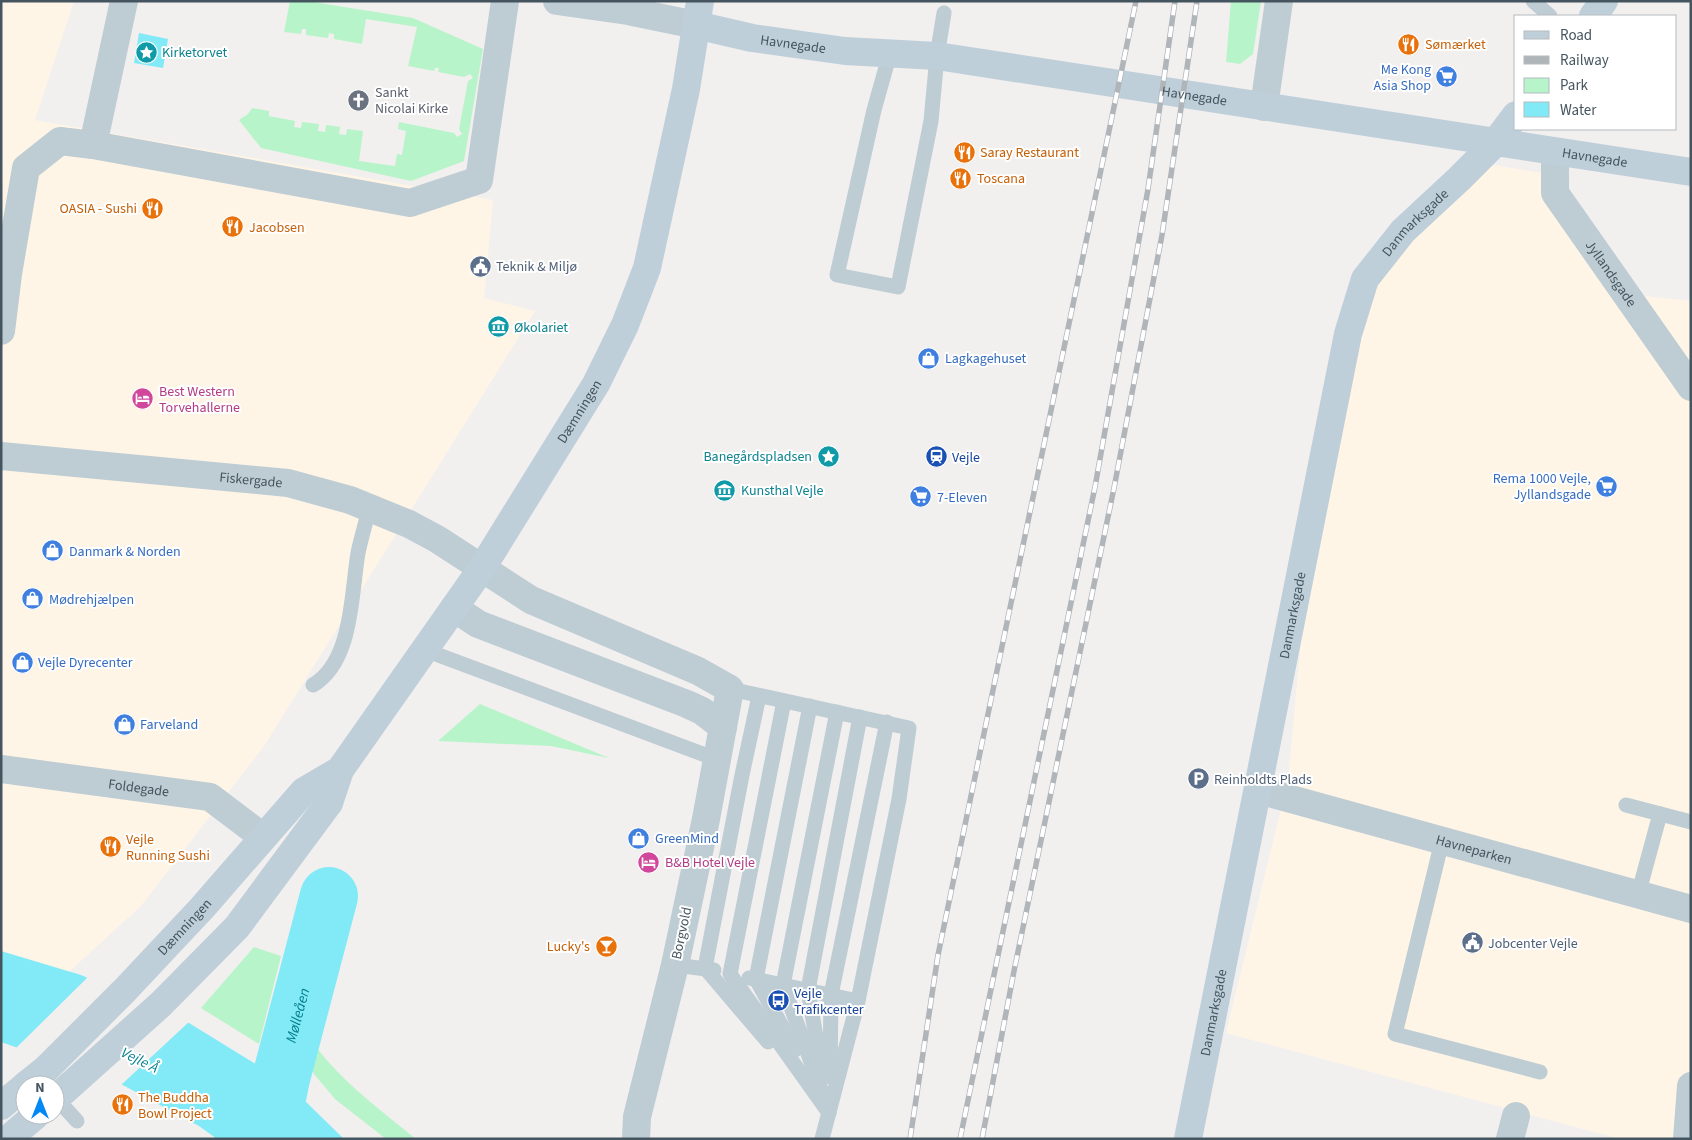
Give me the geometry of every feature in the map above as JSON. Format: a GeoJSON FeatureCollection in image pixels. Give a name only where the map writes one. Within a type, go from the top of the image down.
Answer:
{"type":"FeatureCollection","features":[{"type":"Feature","properties":{"kind":"street"},"geometry":{"type":"LineString","coordinates":[[92,145],[124,1]]}},
{"type":"Feature","properties":{"kind":"street"},"geometry":{"type":"LineString","coordinates":[[1,331],[10,219],[26,168],[60,141],[92,145],[410,203],[479,180],[506,1]]}},
{"type":"Feature","properties":{"kind":"street"},"geometry":{"type":"LineString","coordinates":[[557,1],[628,11],[698,13]]}},
{"type":"Feature","properties":{"kind":"street"},"geometry":{"type":"LineString","coordinates":[[1594,15],[1604,1]]}},
{"type":"Feature","properties":{"kind":"street"},"geometry":{"type":"LineString","coordinates":[[1264,107],[1279,6]]}},
{"type":"Feature","properties":{"kind":"street","name":"Havnegade"},"geometry":{"type":"LineString","coordinates":[[698,13],[752,38],[846,50],[937,56],[1691,172]]}},
{"type":"Feature","properties":{"kind":"street","name":"Dæmningen"},"geometry":{"type":"LineString","coordinates":[[65,1083],[78,1079],[161,1004],[237,927],[329,804],[340,770],[482,568],[596,384],[635,301],[647,268],[686,89],[698,13]]}},
{"type":"Feature","properties":{"kind":"street","name":"Danmarksgade"},"geometry":{"type":"LineString","coordinates":[[1188,1139],[1348,334],[1365,279],[1403,231],[1495,143],[1514,118]]}},
{"type":"Feature","properties":{"kind":"street","name":"Jyllandsgade"},"geometry":{"type":"LineString","coordinates":[[1555,152],[1555,193],[1691,387]]}},
{"type":"Feature","properties":{"kind":"street","name":"Fiskergade"},"geometry":{"type":"LineString","coordinates":[[1,456],[288,483],[350,500],[409,524],[482,568]]}},
{"type":"Feature","properties":{"kind":"street"},"geometry":{"type":"LineString","coordinates":[[482,568],[531,600],[698,671],[730,690]]}},
{"type":"Feature","properties":{"kind":"street"},"geometry":{"type":"LineString","coordinates":[[454,608],[478,624],[687,704],[702,711],[723,727]]}},
{"type":"Feature","properties":{"kind":"street","name":"Borgvold"},"geometry":{"type":"LineString","coordinates":[[636,1139],[637,1117],[674,965],[706,819],[730,690]]}},
{"type":"Feature","properties":{"kind":"street","name":"Foldegade"},"geometry":{"type":"LineString","coordinates":[[1,769],[210,797],[264,837]]}},
{"type":"Feature","properties":{"kind":"street","name":"Dæmningen"},"geometry":{"type":"LineString","coordinates":[[55,1075],[125,990],[202,908],[304,791],[340,770]]}},
{"type":"Feature","properties":{"kind":"street","name":"Havneparken"},"geometry":{"type":"LineString","coordinates":[[1258,790],[1691,909]]}},
{"type":"Feature","properties":{"kind":"street"},"geometry":{"type":"LineString","coordinates":[[1687,1139],[1691,1086]]}},
{"type":"Feature","properties":{"kind":"street","name":"Dæmningen"},"geometry":{"type":"LineString","coordinates":[[1,1106],[15,1101]]}},
{"type":"Feature","properties":{"kind":"street","name":"Dæmningen"},"geometry":{"type":"LineString","coordinates":[[8,1139],[18,1125]]}},
{"type":"Feature","properties":{"kind":"lane"},"geometry":{"type":"LineString","coordinates":[[1533,1],[1549,15]]}},
{"type":"Feature","properties":{"kind":"lane"},"geometry":{"type":"LineString","coordinates":[[890,53],[874,110],[837,275],[898,287],[931,120],[937,56],[944,13]]}},
{"type":"Feature","properties":{"kind":"lane"},"geometry":{"type":"LineString","coordinates":[[313,685],[327,674],[345,638],[358,552],[370,508]]}},
{"type":"Feature","properties":{"kind":"lane"},"geometry":{"type":"LineString","coordinates":[[426,650],[716,760]]}},
{"type":"Feature","properties":{"kind":"lane"},"geometry":{"type":"LineString","coordinates":[[730,690],[909,728],[899,799],[858,1001],[822,1139]]}},
{"type":"Feature","properties":{"kind":"lane"},"geometry":{"type":"LineString","coordinates":[[705,968],[759,696]]}},
{"type":"Feature","properties":{"kind":"lane"},"geometry":{"type":"LineString","coordinates":[[784,701],[730,974],[829,1113]]}},
{"type":"Feature","properties":{"kind":"lane"},"geometry":{"type":"LineString","coordinates":[[810,706],[756,979],[829,1113]]}},
{"type":"Feature","properties":{"kind":"lane"},"geometry":{"type":"LineString","coordinates":[[829,1113],[783,985],[837,712]]}},
{"type":"Feature","properties":{"kind":"lane"},"geometry":{"type":"LineString","coordinates":[[829,1113],[808,990],[860,717]]}},
{"type":"Feature","properties":{"kind":"lane"},"geometry":{"type":"LineString","coordinates":[[829,1113],[831,995],[887,722]]}},
{"type":"Feature","properties":{"kind":"lane"},"geometry":{"type":"LineString","coordinates":[[1626,804],[1691,822]]}},
{"type":"Feature","properties":{"kind":"lane"},"geometry":{"type":"LineString","coordinates":[[1638,895],[1660,814]]}},
{"type":"Feature","properties":{"kind":"lane"},"geometry":{"type":"LineString","coordinates":[[1442,841],[1395,1034],[1540,1072]]}},
{"type":"Feature","properties":{"kind":"lane"},"geometry":{"type":"LineString","coordinates":[[674,965],[705,968],[858,1001]]}},
{"type":"Feature","properties":{"kind":"lane"},"geometry":{"type":"LineString","coordinates":[[705,968],[829,1113]]}},
{"type":"Feature","properties":{"kind":"lane"},"geometry":{"type":"LineString","coordinates":[[65,1110],[77,1121]]}},
{"type":"Feature","properties":{"kind":"shaded area"},"geometry":{"type":"Polygon","coordinates":[[[1,1],[74,1],[35,120],[493,200],[484,298],[535,311],[264,746],[141,906],[1,1034],[1,1]]]}},
{"type":"Feature","properties":{"kind":"shaded area"},"geometry":{"type":"Polygon","coordinates":[[[1480,163],[1543,173],[1617,293],[1691,301],[1691,1139],[1620,1139],[1226,1033],[1288,781],[1321,425],[1369,268],[1480,163]]]}},
{"type":"Feature","properties":{"kind":"green space"},"geometry":{"type":"Polygon","coordinates":[[[290,1],[307,1],[413,18],[483,49],[464,161],[411,181],[261,148],[239,120],[248,114],[252,108],[269,111],[269,116],[295,121],[294,127],[301,128],[302,122],[319,124],[318,131],[325,132],[326,125],[340,127],[339,134],[346,135],[347,129],[363,131],[359,161],[395,166],[397,154],[402,155],[406,131],[398,129],[399,122],[454,133],[457,137],[462,134],[459,129],[468,81],[473,78],[470,74],[464,77],[438,72],[439,68],[435,68],[434,71],[408,66],[417,27],[366,19],[362,44],[334,39],[334,34],[329,33],[328,38],[306,35],[306,29],[302,29],[301,34],[284,32],[290,1]]]}},
{"type":"Feature","properties":{"kind":"green space"},"geometry":{"type":"Polygon","coordinates":[[[1231,1],[1261,1],[1253,54],[1240,64],[1226,62],[1231,1]]]}},
{"type":"Feature","properties":{"kind":"green space"},"geometry":{"type":"Polygon","coordinates":[[[480,704],[609,758],[551,746],[438,741],[480,704]]]}},
{"type":"Feature","properties":{"kind":"green space"},"geometry":{"type":"Polygon","coordinates":[[[254,947],[281,956],[259,1044],[201,1008],[254,947]]]}},
{"type":"Feature","properties":{"kind":"green space"},"geometry":{"type":"Polygon","coordinates":[[[313,1043],[348,1082],[416,1139],[386,1139],[335,1099],[314,1074],[306,1059],[313,1043]]]}},
{"type":"Feature","properties":{"kind":"water"},"geometry":{"type":"Polygon","coordinates":[[[139,33],[168,39],[163,68],[134,63],[139,33]]]}},
{"type":"Feature","properties":{"kind":"water","name":"Vejle Å"},"geometry":{"type":"Polygon","coordinates":[[[1,951],[81,975],[189,1023],[293,1087],[344,1139],[217,1139],[199,1126],[119,1083],[1,1042],[1,951]]]}},
{"type":"Feature","properties":{"kind":"pier"},"geometry":{"type":"Polygon","coordinates":[[[89,976],[190,1021],[120,1086],[15,1049],[89,976]]]}},
{"type":"Feature","properties":{"kind":"waterway","name":"Mølleåen"},"geometry":{"type":"LineString","coordinates":[[269,1136],[281,1078],[329,896]]}},
{"type":"Feature","properties":{"kind":"railway"},"geometry":{"type":"LineString","coordinates":[[910,1139],[938,955],[1136,1]]}},
{"type":"Feature","properties":{"kind":"railway"},"geometry":{"type":"LineString","coordinates":[[960,1139],[1095,487],[1148,189],[1175,1]]}},
{"type":"Feature","properties":{"kind":"railway"},"geometry":{"type":"LineString","coordinates":[[982,1139],[1014,971],[1114,488],[1162,235],[1197,1]]}},
{"type":"Feature","properties":{"kind":"place","name":"Sømærket"},"geometry":{"type":"Point","coordinates":[1409,44]}},
{"type":"Feature","properties":{"kind":"place","name":"Kirketorvet"},"geometry":{"type":"Point","coordinates":[146,52]}},
{"type":"Feature","properties":{"kind":"place","name":"Me Kong Asia Shop"},"geometry":{"type":"Point","coordinates":[1447,77]}},
{"type":"Feature","properties":{"kind":"place","name":"Sankt Nicolai Kirke"},"geometry":{"type":"Point","coordinates":[359,100]}},
{"type":"Feature","properties":{"kind":"place","name":"Saray Restaurant"},"geometry":{"type":"Point","coordinates":[964,152]}},
{"type":"Feature","properties":{"kind":"place","name":"Toscana"},"geometry":{"type":"Point","coordinates":[961,178]}},
{"type":"Feature","properties":{"kind":"place","name":"OASIA - Sushi"},"geometry":{"type":"Point","coordinates":[153,208]}},
{"type":"Feature","properties":{"kind":"place","name":"Jacobsen"},"geometry":{"type":"Point","coordinates":[233,227]}},
{"type":"Feature","properties":{"kind":"place","name":"Teknik & Miljø"},"geometry":{"type":"Point","coordinates":[480,266]}},
{"type":"Feature","properties":{"kind":"place","name":"Økolariet"},"geometry":{"type":"Point","coordinates":[498,327]}},
{"type":"Feature","properties":{"kind":"place","name":"Lagkagehuset"},"geometry":{"type":"Point","coordinates":[929,358]}},
{"type":"Feature","properties":{"kind":"place","name":"Best Western Torvehallerne"},"geometry":{"type":"Point","coordinates":[143,399]}},
{"type":"Feature","properties":{"kind":"place","name":"Banegårdspladsen"},"geometry":{"type":"Point","coordinates":[828,456]}},
{"type":"Feature","properties":{"kind":"place","name":"Vejle"},"geometry":{"type":"Point","coordinates":[936,457]}},
{"type":"Feature","properties":{"kind":"place","name":"Rema 1000 Vejle, Jyllandsgade"},"geometry":{"type":"Point","coordinates":[1607,486]}},
{"type":"Feature","properties":{"kind":"place","name":"Kunsthal Vejle"},"geometry":{"type":"Point","coordinates":[725,490]}},
{"type":"Feature","properties":{"kind":"place","name":"7-Eleven"},"geometry":{"type":"Point","coordinates":[921,497]}},
{"type":"Feature","properties":{"kind":"place","name":"Danmark & Norden"},"geometry":{"type":"Point","coordinates":[53,551]}},
{"type":"Feature","properties":{"kind":"place","name":"Mødrehjælpen"},"geometry":{"type":"Point","coordinates":[33,599]}},
{"type":"Feature","properties":{"kind":"place","name":"Vejle Dyrecenter"},"geometry":{"type":"Point","coordinates":[22,662]}},
{"type":"Feature","properties":{"kind":"place","name":"Farveland"},"geometry":{"type":"Point","coordinates":[124,724]}},
{"type":"Feature","properties":{"kind":"place","name":"Reinholdts Plads"},"geometry":{"type":"Point","coordinates":[1198,779]}},
{"type":"Feature","properties":{"kind":"place","name":"GreenMind"},"geometry":{"type":"Point","coordinates":[639,838]}},
{"type":"Feature","properties":{"kind":"place","name":"Vejle Running Sushi"},"geometry":{"type":"Point","coordinates":[110,847]}},
{"type":"Feature","properties":{"kind":"place","name":"B&B Hotel Vejle"},"geometry":{"type":"Point","coordinates":[649,862]}},
{"type":"Feature","properties":{"kind":"place","name":"Jobcenter Vejle"},"geometry":{"type":"Point","coordinates":[1472,943]}},
{"type":"Feature","properties":{"kind":"place","name":"Lucky's"},"geometry":{"type":"Point","coordinates":[606,946]}},
{"type":"Feature","properties":{"kind":"place","name":"Vejle Trafikcenter"},"geometry":{"type":"Point","coordinates":[778,1001]}},
{"type":"Feature","properties":{"kind":"place","name":"The Buddha Bowl Project"},"geometry":{"type":"Point","coordinates":[122,1105]}}]}
